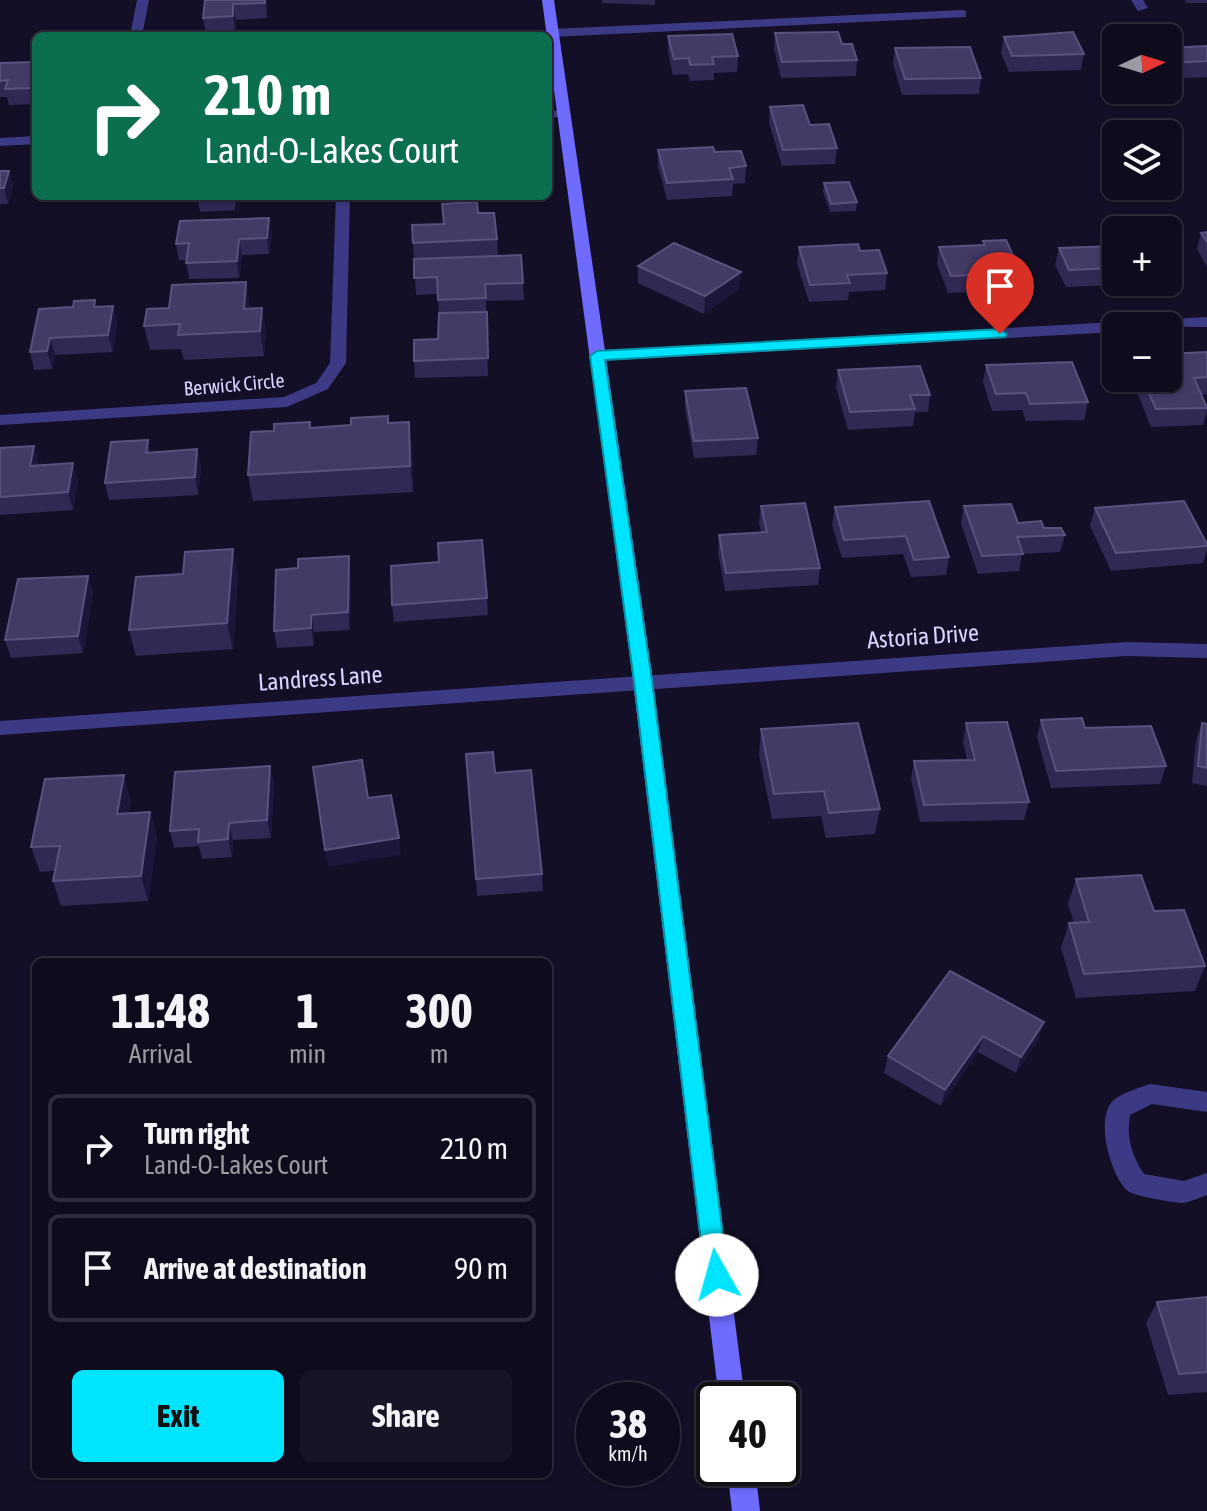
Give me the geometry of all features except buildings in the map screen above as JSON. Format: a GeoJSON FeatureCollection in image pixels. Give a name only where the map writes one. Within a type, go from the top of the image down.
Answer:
{"type":"FeatureCollection","features":[{"type":"Feature","properties":{"kind":"street"},"geometry":{"type":"LineString","coordinates":[[137,32],[143,0]]}},
{"type":"Feature","properties":{"kind":"street"},"geometry":{"type":"LineString","coordinates":[[548,0],[552,32]]}},
{"type":"Feature","properties":{"kind":"street"},"geometry":{"type":"LineString","coordinates":[[730,1382],[643,681],[597,356],[556,114],[552,33],[962,14]]}},
{"type":"Feature","properties":{"kind":"street"},"geometry":{"type":"LineString","coordinates":[[0,142],[32,140]]}},
{"type":"Feature","properties":{"kind":"street","name":"Berwick Circle"},"geometry":{"type":"LineString","coordinates":[[0,420],[287,402],[322,386],[338,363],[343,200]]}},
{"type":"Feature","properties":{"kind":"street"},"geometry":{"type":"LineString","coordinates":[[1182,323],[1207,322]]}},
{"type":"Feature","properties":{"kind":"street"},"geometry":{"type":"LineString","coordinates":[[597,356],[1102,328]]}},
{"type":"Feature","properties":{"kind":"street","name":"Astoria Drive"},"geometry":{"type":"LineString","coordinates":[[643,681],[1126,649],[1207,651]]}},
{"type":"Feature","properties":{"kind":"street","name":"Landress Lane"},"geometry":{"type":"LineString","coordinates":[[0,728],[643,681]]}},
{"type":"Feature","properties":{"kind":"street"},"geometry":{"type":"LineString","coordinates":[[1207,1102],[1150,1094],[1120,1109],[1115,1120],[1124,1166],[1137,1184],[1184,1192],[1207,1184]]}},
{"type":"Feature","properties":{"kind":"street"},"geometry":{"type":"LineString","coordinates":[[743,1486],[746,1511]]}},
{"type":"Feature","properties":{"kind":"route"},"geometry":{"type":"LineString","coordinates":[[717,1275],[643,681],[597,356],[1000,334]]}}]}
